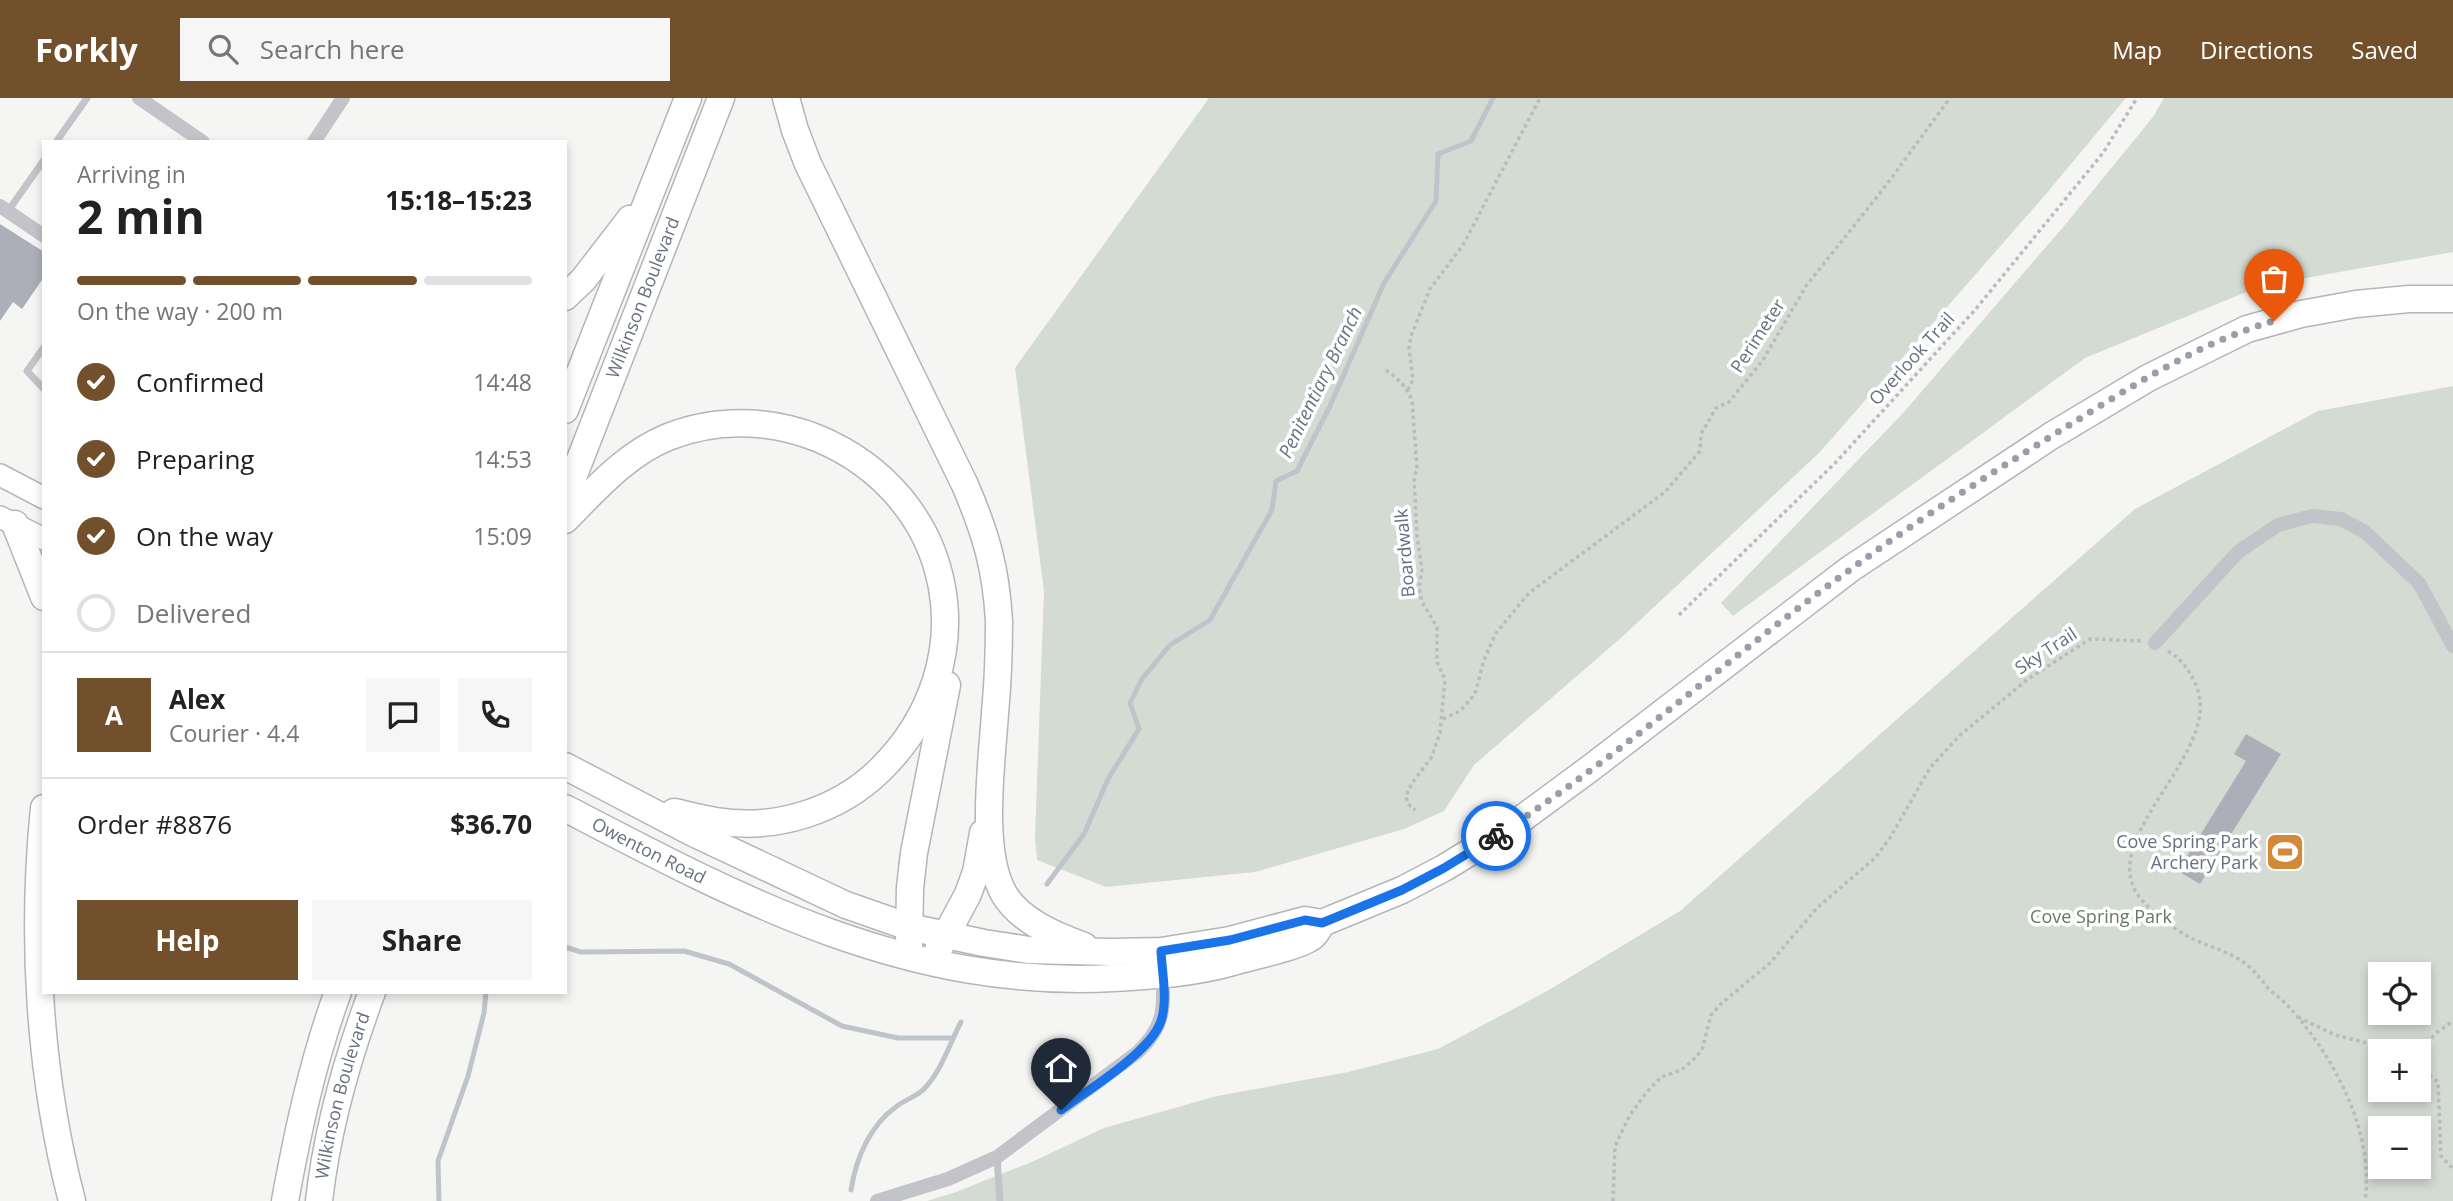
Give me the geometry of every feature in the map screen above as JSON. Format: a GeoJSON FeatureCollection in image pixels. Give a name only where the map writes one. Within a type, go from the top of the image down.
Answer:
{"type":"FeatureCollection","features":[{"type":"Feature","properties":{"kind":"highway","name":"Wilkinson Boulevard"},"geometry":{"type":"LineString","coordinates":[[567,405],[688,98]]}},
{"type":"Feature","properties":{"kind":"highway","name":"Wilkinson Boulevard"},"geometry":{"type":"LineString","coordinates":[[567,493],[721,98]]}},
{"type":"Feature","properties":{"kind":"highway"},"geometry":{"type":"LineString","coordinates":[[786,98],[808,164],[965,485],[991,553],[997,588],[999,632],[989,830],[996,875],[1005,895],[1021,913],[1048,931],[1110,953],[1162,963],[1223,964],[1293,945],[1313,937],[1322,923],[1402,890],[1444,868],[1508,829],[1850,569],[2032,448],[2148,378],[2247,329],[2301,314],[2356,304],[2409,299],[2453,299]]}},
{"type":"Feature","properties":{"kind":"highway"},"geometry":{"type":"LineString","coordinates":[[567,295],[583,280],[649,196]]}},
{"type":"Feature","properties":{"kind":"highway"},"geometry":{"type":"LineString","coordinates":[[567,518],[616,469],[641,451],[694,429],[722,424],[777,426],[830,443],[854,457],[897,495],[915,518],[929,545],[942,583],[950,634],[950,664],[941,723],[914,853],[909,927],[920,961],[946,935],[968,894],[990,800]]}},
{"type":"Feature","properties":{"kind":"highway"},"geometry":{"type":"LineString","coordinates":[[8,520],[42,593]]}},
{"type":"Feature","properties":{"kind":"highway"},"geometry":{"type":"LineString","coordinates":[[635,802],[716,822],[772,822],[799,817],[850,794],[873,777],[911,735],[937,683],[944,654],[946,622],[942,583]]}},
{"type":"Feature","properties":{"kind":"highway"},"geometry":{"type":"LineString","coordinates":[[567,766],[808,888],[846,905],[909,927],[1029,950],[1110,953]]}},
{"type":"Feature","properties":{"kind":"highway","name":"Owenton Road"},"geometry":{"type":"LineString","coordinates":[[567,809],[636,846],[800,922],[920,961],[1010,976],[1062,981],[1162,963]]}},
{"type":"Feature","properties":{"kind":"highway"},"geometry":{"type":"LineString","coordinates":[[42,845],[39,901],[40,992],[57,1135],[72,1201]]}},
{"type":"Feature","properties":{"kind":"highway","name":"Wilkinson Boulevard"},"geometry":{"type":"LineString","coordinates":[[285,1201],[295,1142],[310,1082],[337,994]]}},
{"type":"Feature","properties":{"kind":"highway","name":"Wilkinson Boulevard"},"geometry":{"type":"LineString","coordinates":[[319,1201],[331,1129],[346,1069],[371,994]]}},
{"type":"Feature","properties":{"kind":"main road"},"geometry":{"type":"LineString","coordinates":[[0,474],[42,497]]}},
{"type":"Feature","properties":{"kind":"main road"},"geometry":{"type":"LineString","coordinates":[[8,520],[42,538]]}},
{"type":"Feature","properties":{"kind":"street"},"geometry":{"type":"LineString","coordinates":[[139,98],[200,140]]}},
{"type":"Feature","properties":{"kind":"street"},"geometry":{"type":"LineString","coordinates":[[315,140],[343,98]]}},
{"type":"Feature","properties":{"kind":"street"},"geometry":{"type":"LineString","coordinates":[[4,208],[42,235]]}},
{"type":"Feature","properties":{"kind":"street"},"geometry":{"type":"LineString","coordinates":[[2155,643],[2238,552],[2278,525],[2312,516],[2341,519],[2365,532],[2419,583],[2453,646]]}},
{"type":"Feature","properties":{"kind":"street"},"geometry":{"type":"LineString","coordinates":[[877,1201],[948,1179],[997,1157],[1149,1042],[1164,1010],[1162,963]]}},
{"type":"Feature","properties":{"kind":"lane"},"geometry":{"type":"LineString","coordinates":[[57,140],[87,98]]}},
{"type":"Feature","properties":{"kind":"lane"},"geometry":{"type":"LineString","coordinates":[[4,208],[42,162]]}},
{"type":"Feature","properties":{"kind":"lane"},"geometry":{"type":"LineString","coordinates":[[42,350],[27,371],[42,387]]}},
{"type":"Feature","properties":{"kind":"lane"},"geometry":{"type":"LineString","coordinates":[[997,1157],[1000,1201]]}},
{"type":"Feature","properties":{"kind":"path","name":"Boardwalk"},"geometry":{"type":"LineString","coordinates":[[1415,810],[1408,804],[1406,796],[1412,783],[1431,758],[1443,719],[1445,679],[1437,662],[1437,627],[1422,601],[1419,588],[1422,570],[1414,477],[1417,469],[1412,400],[1408,390],[1413,380],[1409,348],[1411,336],[1430,289],[1463,245],[1540,98]]}},
{"type":"Feature","properties":{"kind":"path","name":"Perimeter"},"geometry":{"type":"LineString","coordinates":[[1443,719],[1460,711],[1475,694],[1484,660],[1496,633],[1529,593],[1665,492],[1700,451],[1701,434],[1716,408],[1729,402],[1763,360],[1807,286],[1950,98]]}},
{"type":"Feature","properties":{"kind":"path","name":"Overlook Trail"},"geometry":{"type":"LineString","coordinates":[[1679,615],[1836,462],[1975,310],[2103,153],[2137,98]]}},
{"type":"Feature","properties":{"kind":"path"},"geometry":{"type":"LineString","coordinates":[[1386,370],[1408,390]]}},
{"type":"Feature","properties":{"kind":"path","name":"Sky Trail"},"geometry":{"type":"LineString","coordinates":[[1613,1201],[1615,1146],[1630,1115],[1661,1077],[1681,1070],[1702,1050],[1711,1015],[1770,963],[1817,908],[1875,858],[1890,838],[1930,768],[1959,736],[2028,679],[2090,639],[2155,643],[2184,662],[2197,687],[2202,703],[2199,720],[2187,752],[2130,857],[2130,878],[2138,894],[2161,917],[2193,939],[2239,959],[2260,976],[2267,988],[2296,1016],[2333,1066],[2348,1095],[2362,1138],[2366,1174],[2365,1201]]}},
{"type":"Feature","properties":{"kind":"path"},"geometry":{"type":"LineString","coordinates":[[2296,1016],[2335,1035],[2368,1043]]}},
{"type":"Feature","properties":{"kind":"path"},"geometry":{"type":"LineString","coordinates":[[2431,1039],[2453,1021]]}},
{"type":"Feature","properties":{"kind":"path"},"geometry":{"type":"LineString","coordinates":[[2431,1076],[2438,1082],[2441,1156],[2453,1170]]}},
{"type":"Feature","properties":{"kind":"green space"},"geometry":{"type":"Polygon","coordinates":[[[1209,98],[2126,98],[2046,194],[1820,452],[1622,637],[1474,765],[1444,811],[1404,829],[1255,872],[1106,887],[1037,860],[1035,837],[1044,591],[1015,368],[1209,98]]]}},
{"type":"Feature","properties":{"kind":"green space"},"geometry":{"type":"Polygon","coordinates":[[[2164,98],[2453,98],[2453,252],[2261,286],[2085,358],[1733,616],[1721,603],[1904,412],[2064,226],[2153,117],[2164,98]]]}},
{"type":"Feature","properties":{"kind":"green space","name":"Cove Spring Park"},"geometry":{"type":"Polygon","coordinates":[[[2453,386],[2453,1201],[927,1201],[1034,1161],[1104,1128],[1217,1096],[1348,1072],[1438,1049],[1547,991],[1680,911],[2135,509],[2318,411],[2453,386]]]}},
{"type":"Feature","properties":{"kind":"building"},"geometry":{"type":"Polygon","coordinates":[[[0,224],[42,251],[42,280],[22,309],[13,302],[0,321],[0,224]]]}},
{"type":"Feature","properties":{"kind":"building"},"geometry":{"type":"Polygon","coordinates":[[[2246,734],[2281,754],[2200,884],[2178,871],[2246,761],[2234,754],[2246,734]]]}},
{"type":"Feature","properties":{"kind":"waterway","name":"Penitentiary Branch"},"geometry":{"type":"LineString","coordinates":[[1047,884],[1084,834],[1108,779],[1139,729],[1130,703],[1142,679],[1170,645],[1210,620],[1272,510],[1276,481],[1297,471],[1330,406],[1384,283],[1436,201],[1438,154],[1471,141],[1493,98]]}},
{"type":"Feature","properties":{"kind":"waterway"},"geometry":{"type":"LineString","coordinates":[[567,948],[581,952],[684,951],[729,964],[842,1026],[898,1038],[952,1038]]}},
{"type":"Feature","properties":{"kind":"waterway"},"geometry":{"type":"LineString","coordinates":[[439,1201],[438,1161],[468,1076],[484,1013],[486,994]]}},
{"type":"Feature","properties":{"kind":"waterway","name":"Penitentiary Branch"},"geometry":{"type":"LineString","coordinates":[[851,1190],[856,1166],[872,1132],[887,1114],[930,1082],[961,1022]]}},
{"type":"Feature","properties":{"kind":"way so far"},"geometry":{"type":"LineString","coordinates":[[1496,836],[1592,767],[1850,569],[2004,466],[2148,378],[2247,329],[2274,321]]}},
{"type":"Feature","properties":{"kind":"place","name":"Cove Spring Park Archery Park"},"geometry":{"type":"Point","coordinates":[2285,852]}},
{"type":"Feature","properties":{"kind":"route"},"geometry":{"type":"LineString","coordinates":[[1061,1110],[1138,1052],[1157,1031],[1164,1010],[1161,951],[1230,940],[1305,920],[1322,923],[1402,890],[1496,836]]}}]}
